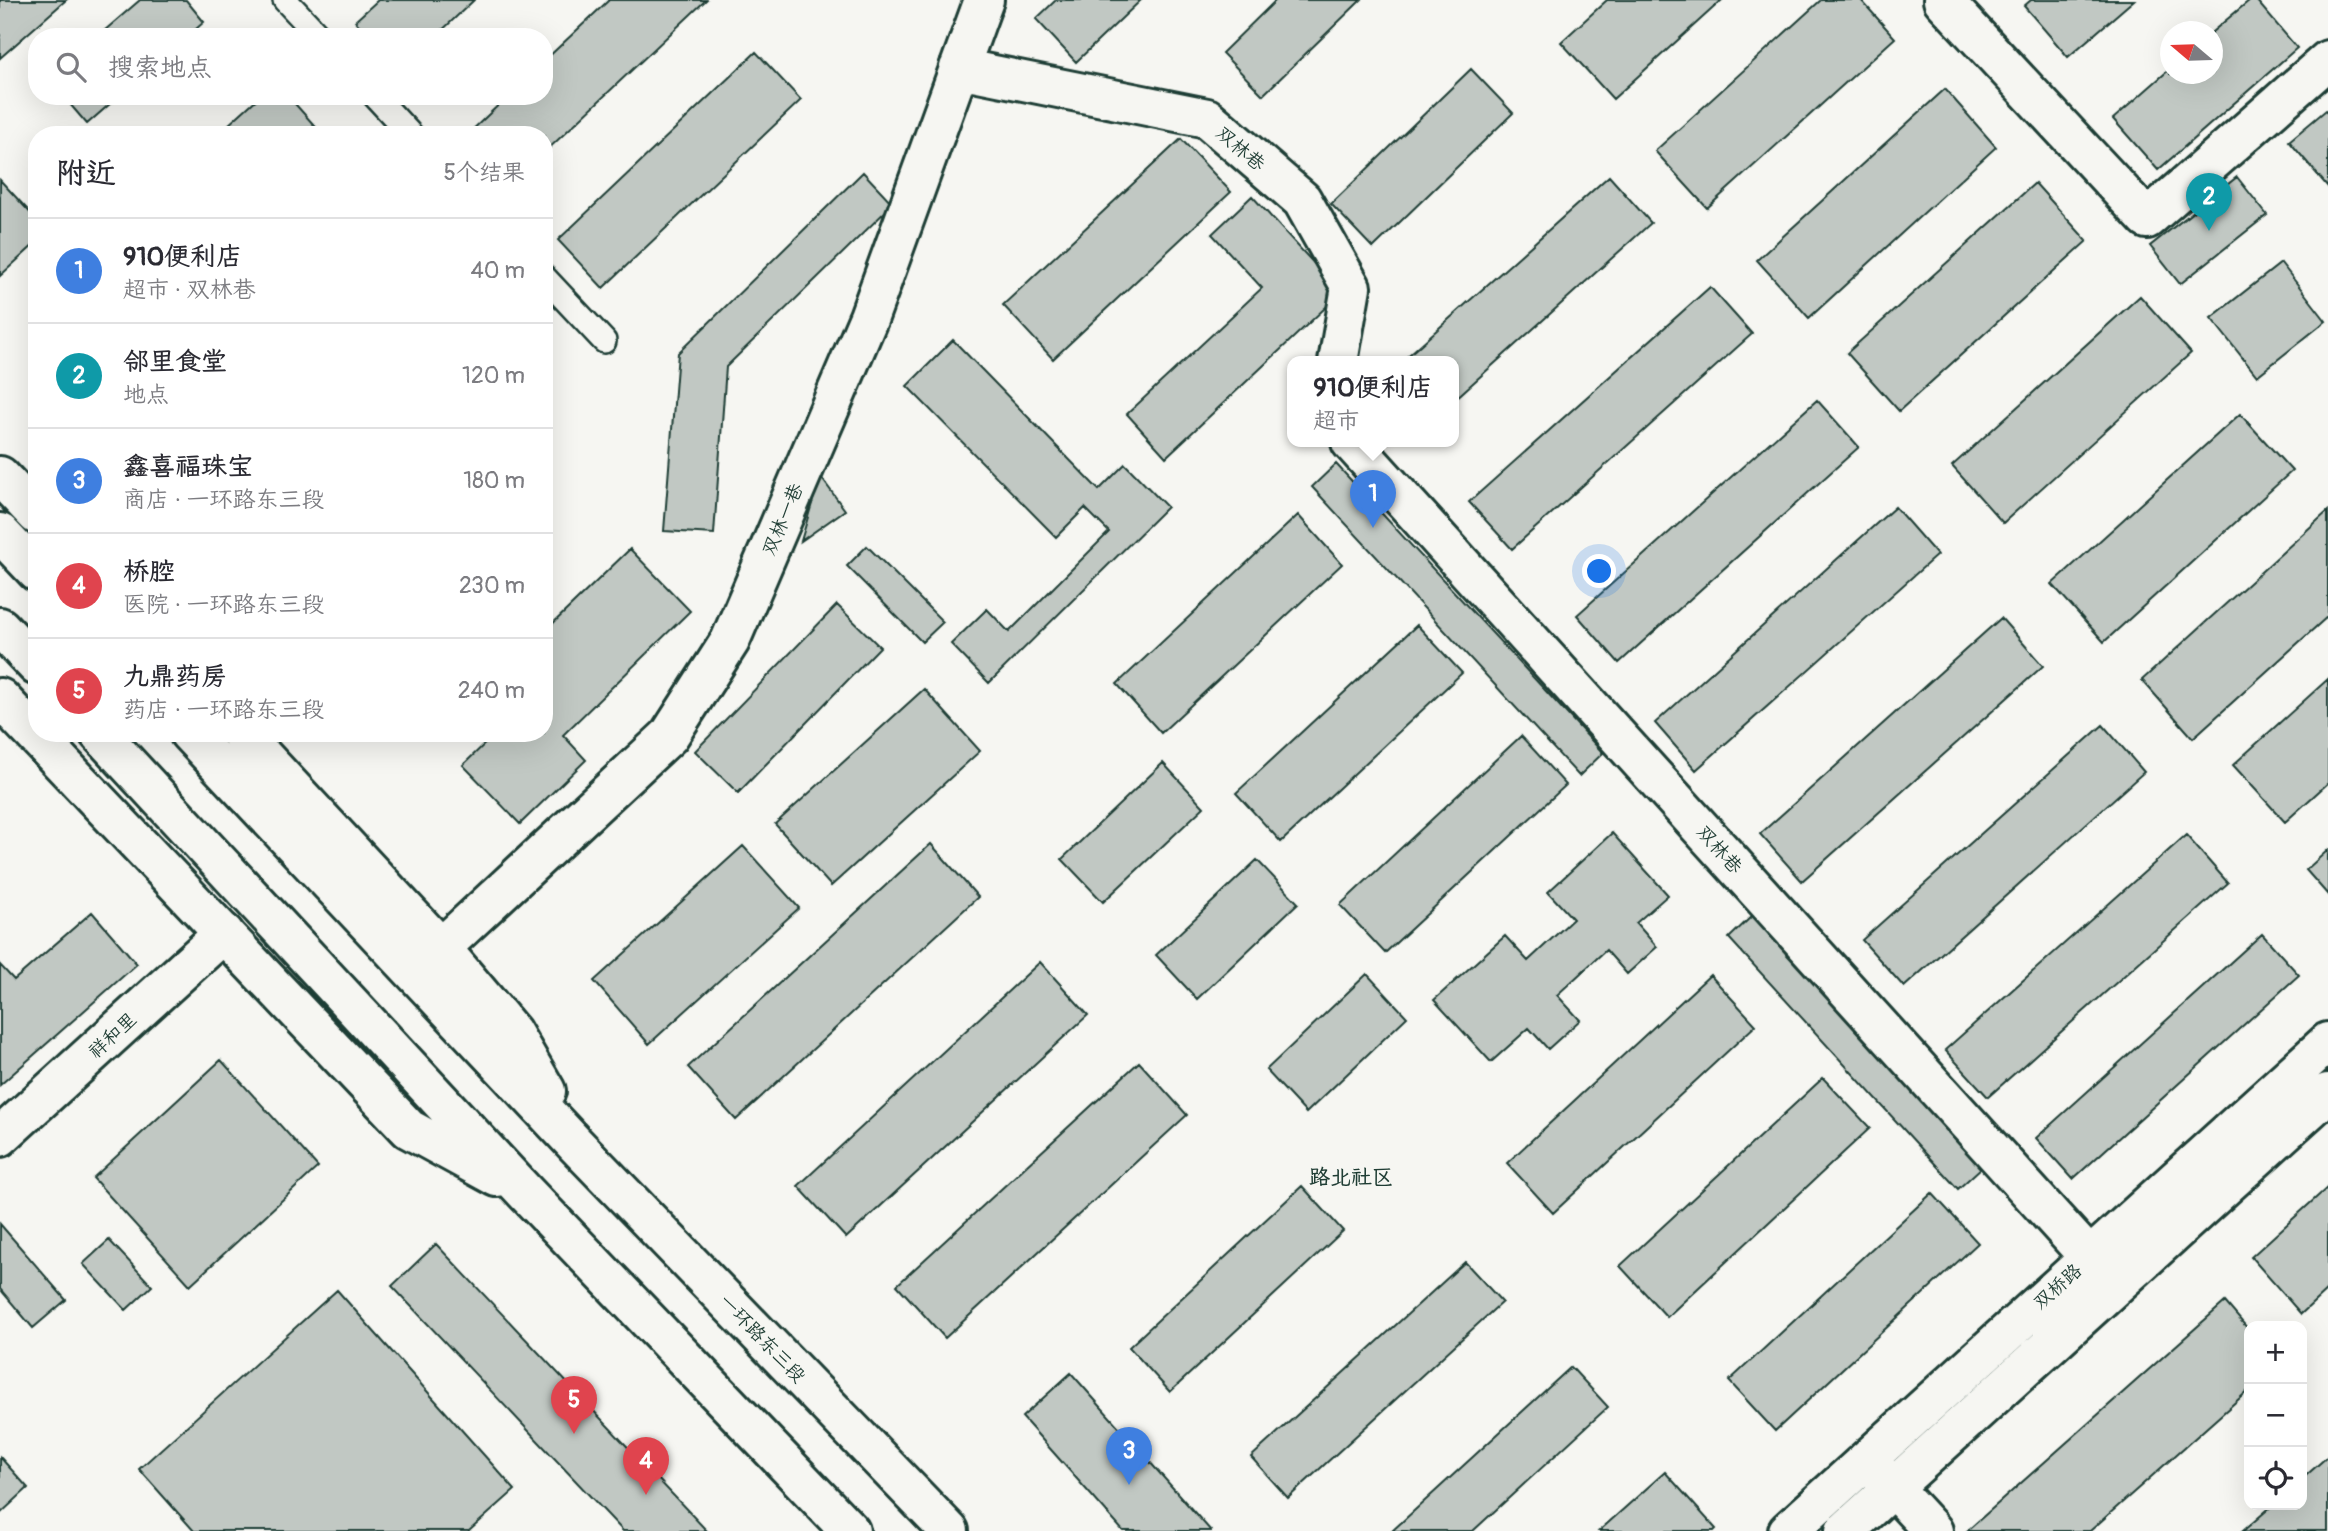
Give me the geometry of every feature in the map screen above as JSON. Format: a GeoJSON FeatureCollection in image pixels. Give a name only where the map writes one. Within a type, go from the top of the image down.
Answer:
{"type":"FeatureCollection","features":[{"type":"Feature","properties":{"kind":"main road","name":"双林一巷"},"geometry":{"type":"LineString","coordinates":[[441,948],[668,736],[730,641],[869,317],[984,0]]}},
{"type":"Feature","properties":{"kind":"main road"},"geometry":{"type":"LineString","coordinates":[[1943,0],[2147,219],[2328,60]]}},
{"type":"Feature","properties":{"kind":"main road","name":"双林巷"},"geometry":{"type":"LineString","coordinates":[[959,68],[1207,118],[1302,200],[1351,287],[1339,356]]}},
{"type":"Feature","properties":{"kind":"main road","name":"双林巷"},"geometry":{"type":"LineString","coordinates":[[1356,447],[2089,1257]]}},
{"type":"Feature","properties":{"kind":"main road"},"geometry":{"type":"LineString","coordinates":[[0,476],[28,506]]}},
{"type":"Feature","properties":{"kind":"main road"},"geometry":{"type":"LineString","coordinates":[[0,533],[28,563]]}},
{"type":"Feature","properties":{"kind":"main road"},"geometry":{"type":"LineString","coordinates":[[0,627],[28,657]]}},
{"type":"Feature","properties":{"kind":"main road"},"geometry":{"type":"LineString","coordinates":[[0,698],[28,727]]}},
{"type":"Feature","properties":{"kind":"main road"},"geometry":{"type":"LineString","coordinates":[[42,742],[409,1129],[525,1192]]}},
{"type":"Feature","properties":{"kind":"main road"},"geometry":{"type":"LineString","coordinates":[[107,742],[525,1192],[850,1531]]}},
{"type":"Feature","properties":{"kind":"main road"},"geometry":{"type":"LineString","coordinates":[[197,742],[576,1145]]}},
{"type":"Feature","properties":{"kind":"main road"},"geometry":{"type":"LineString","coordinates":[[249,742],[441,948],[512,1032],[576,1145]]}},
{"type":"Feature","properties":{"kind":"main road","name":"祥和里"},"geometry":{"type":"LineString","coordinates":[[0,1137],[224,933]]}},
{"type":"Feature","properties":{"kind":"main road","name":"双桥路"},"geometry":{"type":"LineString","coordinates":[[1788,1531],[2328,1042]]}},
{"type":"Feature","properties":{"kind":"main road","name":"双桥路"},"geometry":{"type":"LineString","coordinates":[[1845,1531],[2328,1093]]}},
{"type":"Feature","properties":{"kind":"main road","name":"一环路东三段"},"geometry":{"type":"LineString","coordinates":[[576,1145],[949,1531]]}},
{"type":"Feature","properties":{"kind":"main road"},"geometry":{"type":"LineString","coordinates":[[1867,1459],[1933,1531]]}},
{"type":"Feature","properties":{"kind":"lane"},"geometry":{"type":"LineString","coordinates":[[285,0],[311,28]]}},
{"type":"Feature","properties":{"kind":"lane"},"geometry":{"type":"LineString","coordinates":[[383,105],[403,126]]}},
{"type":"Feature","properties":{"kind":"lane"},"geometry":{"type":"LineString","coordinates":[[553,287],[604,341]]}},
{"type":"Feature","properties":{"kind":"building"},"geometry":{"type":"Polygon","coordinates":[[[0,0],[66,0],[34,28],[28,28],[28,33],[0,58],[0,0]]]}},
{"type":"Feature","properties":{"kind":"building"},"geometry":{"type":"Polygon","coordinates":[[[140,0],[186,0],[204,22],[197,28],[107,28],[140,0]]]}},
{"type":"Feature","properties":{"kind":"building"},"geometry":{"type":"Polygon","coordinates":[[[378,0],[474,0],[444,28],[362,28],[355,21],[378,0]]]}},
{"type":"Feature","properties":{"kind":"building"},"geometry":{"type":"Polygon","coordinates":[[[609,0],[706,0],[553,144],[553,126],[476,126],[499,105],[553,105],[553,53],[609,0]]]}},
{"type":"Feature","properties":{"kind":"building"},"geometry":{"type":"Polygon","coordinates":[[[1056,0],[1141,0],[1076,62],[1036,19],[1056,0]]]}},
{"type":"Feature","properties":{"kind":"building"},"geometry":{"type":"Polygon","coordinates":[[[1276,0],[1361,0],[1263,95],[1222,53],[1276,0]]]}},
{"type":"Feature","properties":{"kind":"building"},"geometry":{"type":"Polygon","coordinates":[[[1607,0],[1722,0],[1613,99],[1561,42],[1607,0]]]}},
{"type":"Feature","properties":{"kind":"building"},"geometry":{"type":"Polygon","coordinates":[[[1821,0],[1861,0],[1895,38],[1707,208],[1655,151],[1821,0]]]}},
{"type":"Feature","properties":{"kind":"building"},"geometry":{"type":"Polygon","coordinates":[[[2031,0],[2134,0],[2068,57],[2024,6],[2031,0]]]}},
{"type":"Feature","properties":{"kind":"building"},"geometry":{"type":"Polygon","coordinates":[[[2250,0],[2256,0],[2297,48],[2158,170],[2113,119],[2160,78],[2160,84],[2223,84],[2223,23],[2250,0]]]}},
{"type":"Feature","properties":{"kind":"building"},"geometry":{"type":"Polygon","coordinates":[[[756,52],[801,100],[603,288],[558,240],[756,52]]]}},
{"type":"Feature","properties":{"kind":"building"},"geometry":{"type":"Polygon","coordinates":[[[1471,69],[1513,113],[1373,248],[1331,204],[1471,69]]]}},
{"type":"Feature","properties":{"kind":"building"},"geometry":{"type":"Polygon","coordinates":[[[1945,89],[1996,147],[1809,318],[1757,260],[1945,89]]]}},
{"type":"Feature","properties":{"kind":"building"},"geometry":{"type":"Polygon","coordinates":[[[71,105],[109,105],[87,124],[71,105]]]}},
{"type":"Feature","properties":{"kind":"building"},"geometry":{"type":"Polygon","coordinates":[[[250,105],[296,105],[315,126],[227,126],[250,105]]]}},
{"type":"Feature","properties":{"kind":"building"},"geometry":{"type":"Polygon","coordinates":[[[2326,110],[2328,112],[2328,187],[2289,141],[2326,110]]]}},
{"type":"Feature","properties":{"kind":"building"},"geometry":{"type":"Polygon","coordinates":[[[1181,139],[1231,192],[1053,359],[1003,305],[1181,139]]]}},
{"type":"Feature","properties":{"kind":"building"},"geometry":{"type":"Polygon","coordinates":[[[863,172],[893,204],[726,367],[714,534],[664,531],[678,353],[863,172]]]}},
{"type":"Feature","properties":{"kind":"building"},"geometry":{"type":"Polygon","coordinates":[[[1609,176],[1651,223],[1459,396],[1459,356],[1408,356],[1609,176]]]}},
{"type":"Feature","properties":{"kind":"building"},"geometry":{"type":"Polygon","coordinates":[[[2237,177],[2267,215],[2180,284],[2150,246],[2237,177]]]}},
{"type":"Feature","properties":{"kind":"building"},"geometry":{"type":"Polygon","coordinates":[[[0,180],[28,210],[28,250],[0,276],[0,180]]]}},
{"type":"Feature","properties":{"kind":"building"},"geometry":{"type":"Polygon","coordinates":[[[2035,183],[2087,241],[1899,411],[1847,353],[2035,183]]]}},
{"type":"Feature","properties":{"kind":"building"},"geometry":{"type":"Polygon","coordinates":[[[1252,196],[1341,293],[1166,457],[1127,414],[1262,288],[1212,234],[1252,196]]]}},
{"type":"Feature","properties":{"kind":"building"},"geometry":{"type":"Polygon","coordinates":[[[2281,263],[2326,321],[2257,376],[2211,318],[2281,263]]]}},
{"type":"Feature","properties":{"kind":"building"},"geometry":{"type":"Polygon","coordinates":[[[1710,287],[1752,334],[1512,549],[1469,502],[1710,287]]]}},
{"type":"Feature","properties":{"kind":"building"},"geometry":{"type":"Polygon","coordinates":[[[2140,296],[2191,353],[2003,523],[1952,466],[2140,296]]]}},
{"type":"Feature","properties":{"kind":"building"},"geometry":{"type":"Polygon","coordinates":[[[953,340],[1099,490],[1125,464],[1167,507],[989,683],[951,644],[987,609],[1009,632],[1109,532],[1085,508],[1056,537],[907,386],[953,340]]]}},
{"type":"Feature","properties":{"kind":"building"},"geometry":{"type":"Polygon","coordinates":[[[1817,400],[1859,447],[1619,663],[1577,615],[1817,400]]]}},
{"type":"Feature","properties":{"kind":"building"},"geometry":{"type":"Polygon","coordinates":[[[2240,414],[2292,471],[2104,642],[2052,584],[2240,414]]]}},
{"type":"Feature","properties":{"kind":"building"},"geometry":{"type":"Polygon","coordinates":[[[1336,464],[1603,753],[1579,776],[1312,487],[1336,464]]]}},
{"type":"Feature","properties":{"kind":"building"},"geometry":{"type":"Polygon","coordinates":[[[820,476],[845,510],[801,541],[820,476]]]}},
{"type":"Feature","properties":{"kind":"building"},"geometry":{"type":"Polygon","coordinates":[[[1895,507],[1937,555],[1696,770],[1655,723],[1895,507]]]}},
{"type":"Feature","properties":{"kind":"building"},"geometry":{"type":"Polygon","coordinates":[[[2328,511],[2328,616],[2193,738],[2142,680],[2328,511]]]}},
{"type":"Feature","properties":{"kind":"building"},"geometry":{"type":"Polygon","coordinates":[[[1298,515],[1342,564],[1161,733],[1117,684],[1298,515]]]}},
{"type":"Feature","properties":{"kind":"building"},"geometry":{"type":"Polygon","coordinates":[[[867,546],[943,622],[922,642],[847,566],[867,546]]]}},
{"type":"Feature","properties":{"kind":"building"},"geometry":{"type":"Polygon","coordinates":[[[630,549],[690,611],[563,735],[586,760],[520,824],[463,765],[487,742],[553,742],[553,623],[630,549]]]}},
{"type":"Feature","properties":{"kind":"building"},"geometry":{"type":"Polygon","coordinates":[[[837,605],[880,647],[738,793],[695,751],[837,605]]]}},
{"type":"Feature","properties":{"kind":"building"},"geometry":{"type":"Polygon","coordinates":[[[2001,618],[2043,666],[1802,881],[1760,834],[2001,618]]]}},
{"type":"Feature","properties":{"kind":"building"},"geometry":{"type":"Polygon","coordinates":[[[1417,625],[1462,673],[1281,842],[1236,793],[1417,625]]]}},
{"type":"Feature","properties":{"kind":"building"},"geometry":{"type":"Polygon","coordinates":[[[2328,679],[2328,783],[2285,822],[2233,765],[2328,679]]]}},
{"type":"Feature","properties":{"kind":"building"},"geometry":{"type":"Polygon","coordinates":[[[924,689],[980,751],[831,886],[775,824],[924,689]]]}},
{"type":"Feature","properties":{"kind":"building"},"geometry":{"type":"Polygon","coordinates":[[[2103,725],[2144,772],[1904,987],[1862,940],[2103,725]]]}},
{"type":"Feature","properties":{"kind":"building"},"geometry":{"type":"Polygon","coordinates":[[[1521,736],[1566,785],[1385,953],[1340,905],[1521,736]]]}},
{"type":"Feature","properties":{"kind":"building"},"geometry":{"type":"Polygon","coordinates":[[[1163,763],[1204,807],[1103,902],[1062,859],[1163,763]]]}},
{"type":"Feature","properties":{"kind":"building"},"geometry":{"type":"Polygon","coordinates":[[[1612,833],[1668,895],[1636,923],[1657,947],[1627,974],[1606,950],[1557,995],[1580,1020],[1548,1049],[1529,1028],[1491,1062],[1434,1000],[1505,936],[1528,961],[1573,919],[1548,892],[1612,833]]]}},
{"type":"Feature","properties":{"kind":"building"},"geometry":{"type":"Polygon","coordinates":[[[2186,835],[2228,883],[1988,1097],[1945,1050],[2186,835]]]}},
{"type":"Feature","properties":{"kind":"building"},"geometry":{"type":"Polygon","coordinates":[[[931,844],[978,897],[736,1120],[688,1067],[931,844]]]}},
{"type":"Feature","properties":{"kind":"building"},"geometry":{"type":"Polygon","coordinates":[[[743,846],[799,908],[649,1044],[594,981],[743,846]]]}},
{"type":"Feature","properties":{"kind":"building"},"geometry":{"type":"Polygon","coordinates":[[[2328,850],[2328,895],[2306,870],[2328,850]]]}},
{"type":"Feature","properties":{"kind":"building"},"geometry":{"type":"Polygon","coordinates":[[[1257,860],[1298,903],[1197,999],[1156,955],[1257,860]]]}},
{"type":"Feature","properties":{"kind":"building"},"geometry":{"type":"Polygon","coordinates":[[[92,912],[137,964],[0,1085],[0,965],[14,980],[92,912]]]}},
{"type":"Feature","properties":{"kind":"building"},"geometry":{"type":"Polygon","coordinates":[[[1753,915],[1982,1167],[1958,1189],[1729,938],[1753,915]]]}},
{"type":"Feature","properties":{"kind":"building"},"geometry":{"type":"Polygon","coordinates":[[[2262,934],[2299,975],[2073,1179],[2036,1138],[2262,934]]]}},
{"type":"Feature","properties":{"kind":"building"},"geometry":{"type":"Polygon","coordinates":[[[1040,962],[1088,1015],[846,1238],[798,1186],[1040,962]]]}},
{"type":"Feature","properties":{"kind":"building"},"geometry":{"type":"Polygon","coordinates":[[[1367,974],[1407,1017],[1306,1113],[1266,1070],[1367,974]]]}},
{"type":"Feature","properties":{"kind":"building"},"geometry":{"type":"Polygon","coordinates":[[[1710,975],[1756,1025],[1553,1213],[1507,1163],[1710,975]]]}},
{"type":"Feature","properties":{"kind":"building"},"geometry":{"type":"Polygon","coordinates":[[[221,1060],[318,1167],[190,1285],[93,1178],[221,1060]]]}},
{"type":"Feature","properties":{"kind":"building"},"geometry":{"type":"Polygon","coordinates":[[[1139,1062],[1187,1115],[945,1338],[897,1285],[1139,1062]]]}},
{"type":"Feature","properties":{"kind":"building"},"geometry":{"type":"Polygon","coordinates":[[[1823,1078],[1870,1128],[1667,1317],[1620,1266],[1823,1078]]]}},
{"type":"Feature","properties":{"kind":"building"},"geometry":{"type":"Polygon","coordinates":[[[1302,1186],[1343,1231],[1170,1392],[1129,1347],[1302,1186]]]}},
{"type":"Feature","properties":{"kind":"building"},"geometry":{"type":"Polygon","coordinates":[[[2328,1187],[2328,1289],[2301,1314],[2251,1257],[2328,1187]]]}},
{"type":"Feature","properties":{"kind":"building"},"geometry":{"type":"Polygon","coordinates":[[[1932,1193],[1978,1243],[1775,1431],[1729,1381],[1932,1193]]]}},
{"type":"Feature","properties":{"kind":"building"},"geometry":{"type":"Polygon","coordinates":[[[0,1224],[66,1300],[33,1328],[0,1289],[0,1224]]]}},
{"type":"Feature","properties":{"kind":"building"},"geometry":{"type":"Polygon","coordinates":[[[109,1240],[152,1286],[126,1310],[83,1264],[109,1240]]]}},
{"type":"Feature","properties":{"kind":"building"},"geometry":{"type":"Polygon","coordinates":[[[436,1244],[707,1531],[623,1531],[392,1286],[436,1244]]]}},
{"type":"Feature","properties":{"kind":"building"},"geometry":{"type":"Polygon","coordinates":[[[1465,1262],[1502,1302],[1288,1498],[1251,1457],[1465,1262]]]}},
{"type":"Feature","properties":{"kind":"building"},"geometry":{"type":"Polygon","coordinates":[[[337,1290],[515,1490],[469,1531],[194,1531],[139,1469],[337,1290]]]}},
{"type":"Feature","properties":{"kind":"building"},"geometry":{"type":"Polygon","coordinates":[[[2225,1302],[2244,1324],[2244,1394],[2090,1531],[1967,1531],[2225,1302]]]}},
{"type":"Feature","properties":{"kind":"building"},"geometry":{"type":"Polygon","coordinates":[[[1571,1367],[1608,1407],[1473,1531],[1392,1531],[1571,1367]]]}},
{"type":"Feature","properties":{"kind":"building"},"geometry":{"type":"Polygon","coordinates":[[[1071,1373],[1211,1531],[1123,1531],[1022,1417],[1071,1373]]]}},
{"type":"Feature","properties":{"kind":"building"},"geometry":{"type":"Polygon","coordinates":[[[2328,1456],[2328,1531],[2243,1531],[2267,1510],[2307,1510],[2307,1475],[2328,1456]]]}},
{"type":"Feature","properties":{"kind":"building"},"geometry":{"type":"Polygon","coordinates":[[[0,1457],[28,1488],[0,1514],[0,1457]]]}},
{"type":"Feature","properties":{"kind":"building"},"geometry":{"type":"Polygon","coordinates":[[[1665,1472],[1716,1529],[1714,1531],[1599,1531],[1665,1472]]]}},
{"type":"Feature","properties":{"kind":"place","name":"邻里食堂"},"geometry":{"type":"Point","coordinates":[2209,231]}},
{"type":"Feature","properties":{"kind":"place","name":"910便利店"},"geometry":{"type":"Point","coordinates":[1373,528]}},
{"type":"Feature","properties":{"kind":"place","name":"九鼎药房"},"geometry":{"type":"Point","coordinates":[574,1434]}},
{"type":"Feature","properties":{"kind":"place","name":"鑫喜福珠宝"},"geometry":{"type":"Point","coordinates":[1129,1485]}},
{"type":"Feature","properties":{"kind":"place","name":"桥腔"},"geometry":{"type":"Point","coordinates":[646,1495]}},
{"type":"Feature","properties":{"kind":"district","name":"路北社区"},"geometry":{"type":"Point","coordinates":[1351,1177]}}]}
